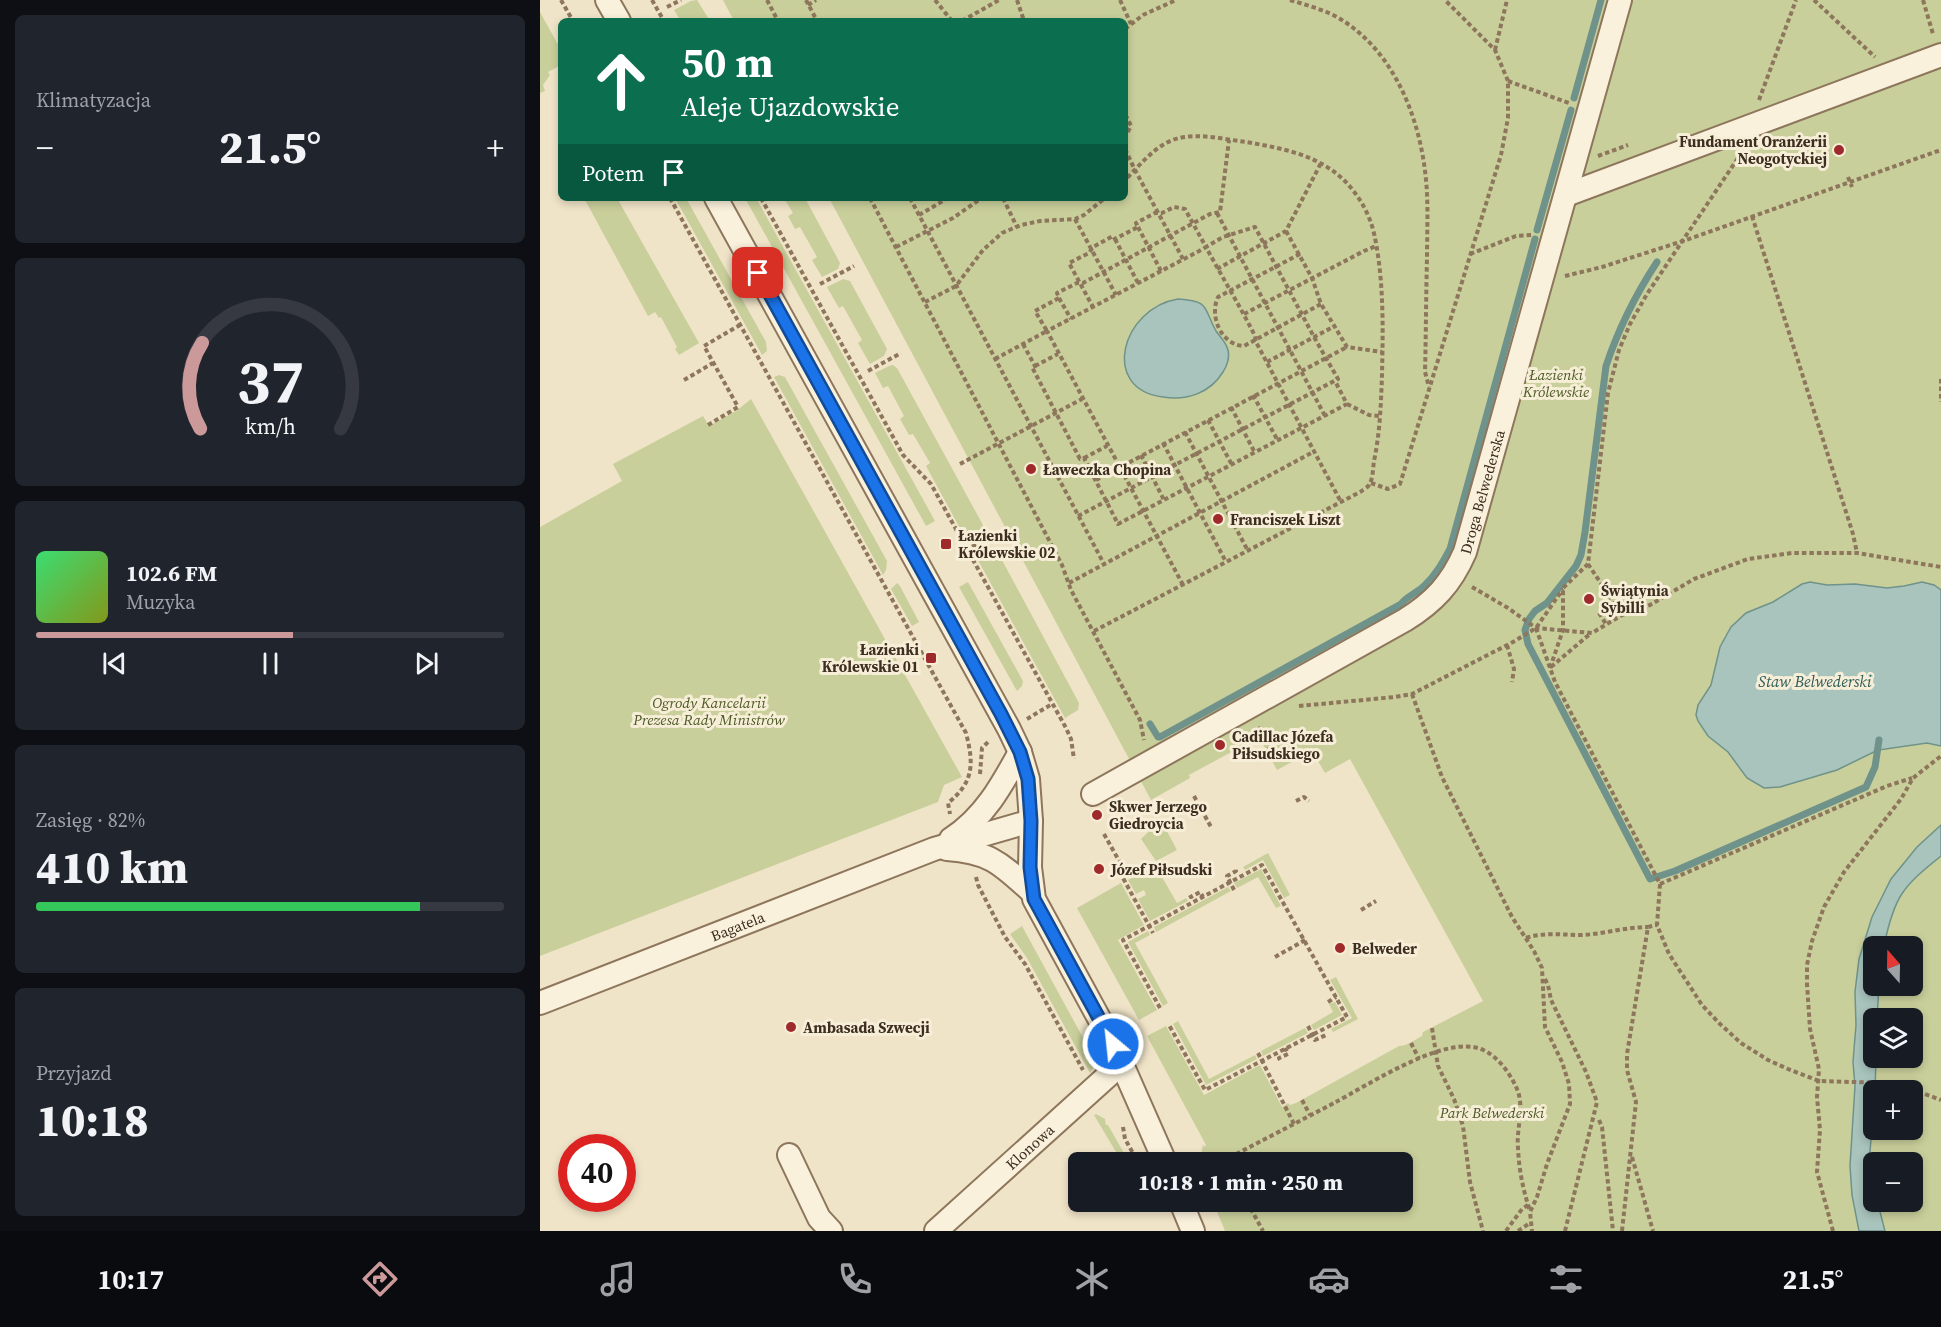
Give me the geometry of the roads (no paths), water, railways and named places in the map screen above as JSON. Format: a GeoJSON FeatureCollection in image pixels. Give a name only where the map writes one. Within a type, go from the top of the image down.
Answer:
{"type":"FeatureCollection","features":[{"type":"Feature","properties":{"kind":"street"},"geometry":{"type":"LineString","coordinates":[[607,0],[617,18]]}},
{"type":"Feature","properties":{"kind":"street","name":"Droga Belwederska"},"geometry":{"type":"LineString","coordinates":[[1093,794],[1425,607],[1454,576],[1465,552],[1620,0]]}},
{"type":"Feature","properties":{"kind":"street"},"geometry":{"type":"LineString","coordinates":[[1566,195],[1895,72],[1938,47]]}},
{"type":"Feature","properties":{"kind":"street"},"geometry":{"type":"LineString","coordinates":[[718,201],[1020,752],[1028,779],[1031,821],[1030,867],[1032,892],[1037,907],[1101,1021],[1161,1152]]}},
{"type":"Feature","properties":{"kind":"street","name":"Bagatela"},"geometry":{"type":"LineString","coordinates":[[934,849],[969,825],[983,811],[1004,782],[1020,752]]}},
{"type":"Feature","properties":{"kind":"street","name":"Bagatela"},"geometry":{"type":"LineString","coordinates":[[540,1003],[934,849],[1031,821]]}},
{"type":"Feature","properties":{"kind":"street"},"geometry":{"type":"LineString","coordinates":[[934,849],[973,851],[986,856],[1009,871],[1032,892]]}},
{"type":"Feature","properties":{"kind":"street","name":"Klonowa"},"geometry":{"type":"LineString","coordinates":[[936,1231],[1122,1063]]}},
{"type":"Feature","properties":{"kind":"street"},"geometry":{"type":"LineString","coordinates":[[789,1155],[819,1218],[831,1231]]}},
{"type":"Feature","properties":{"kind":"street"},"geometry":{"type":"LineString","coordinates":[[1185,1212],[1194,1231]]}},
{"type":"Feature","properties":{"kind":"water"},"geometry":{"type":"Polygon","coordinates":[[[1178,299],[1196,302],[1204,307],[1229,353],[1224,370],[1212,385],[1197,394],[1172,398],[1143,391],[1130,380],[1125,365],[1126,348],[1132,332],[1143,317],[1159,305],[1178,299]]]}},
{"type":"Feature","properties":{"kind":"water","name":"Staw Belwederski"},"geometry":{"type":"Polygon","coordinates":[[[1810,582],[1887,588],[1922,582],[1934,585],[1941,590],[1941,746],[1927,743],[1879,750],[1878,746],[1876,751],[1837,770],[1780,787],[1764,788],[1747,778],[1728,752],[1708,736],[1696,715],[1698,705],[1711,685],[1720,647],[1731,627],[1746,613],[1773,602],[1802,584],[1810,582]]]}},
{"type":"Feature","properties":{"kind":"water"},"geometry":{"type":"Polygon","coordinates":[[[1941,825],[1941,856],[1908,885],[1896,904],[1886,936],[1866,936],[1872,917],[1891,879],[1917,847],[1941,825]]]}},
{"type":"Feature","properties":{"kind":"water"},"geometry":{"type":"Polygon","coordinates":[[[1863,946],[1863,996],[1878,996],[1878,1008],[1863,1008],[1863,1068],[1876,1068],[1875,1080],[1863,1080],[1863,1140],[1871,1140],[1870,1152],[1863,1152],[1863,1212],[1880,1212],[1885,1231],[1859,1231],[1852,1195],[1850,1166],[1855,1086],[1853,1062],[1856,1025],[1855,992],[1863,946]]]}},
{"type":"Feature","properties":{"kind":"waterway"},"geometry":{"type":"LineString","coordinates":[[1574,98],[1601,0]]}},
{"type":"Feature","properties":{"kind":"waterway"},"geometry":{"type":"LineString","coordinates":[[1537,230],[1571,110]]}},
{"type":"Feature","properties":{"kind":"waterway"},"geometry":{"type":"LineString","coordinates":[[1150,724],[1160,737],[1401,604],[1432,577],[1450,549],[1535,239]]}},
{"type":"Feature","properties":{"kind":"waterway"},"geometry":{"type":"LineString","coordinates":[[1657,262],[1628,312],[1606,366],[1581,555],[1576,566],[1547,603],[1535,611],[1529,619],[1525,630],[1528,644],[1650,879],[1675,871],[1866,787],[1875,767],[1879,740]]}},
{"type":"Feature","properties":{"kind":"place","name":"Fundament Oranżerii Neogotyckiej"},"geometry":{"type":"Point","coordinates":[1839,150]}},
{"type":"Feature","properties":{"kind":"place","name":"Ławeczka Chopina"},"geometry":{"type":"Point","coordinates":[1031,469]}},
{"type":"Feature","properties":{"kind":"place","name":"Franciszek Liszt"},"geometry":{"type":"Point","coordinates":[1218,519]}},
{"type":"Feature","properties":{"kind":"place","name":"Łazienki Królewskie 02"},"geometry":{"type":"Point","coordinates":[946,544]}},
{"type":"Feature","properties":{"kind":"place","name":"Świątynia Sybilli"},"geometry":{"type":"Point","coordinates":[1589,599]}},
{"type":"Feature","properties":{"kind":"place","name":"Łazienki Królewskie 01"},"geometry":{"type":"Point","coordinates":[931,658]}},
{"type":"Feature","properties":{"kind":"place","name":"Cadillac Józefa Piłsudskiego"},"geometry":{"type":"Point","coordinates":[1220,745]}},
{"type":"Feature","properties":{"kind":"place","name":"Skwer Jerzego Giedroycia"},"geometry":{"type":"Point","coordinates":[1097,815]}},
{"type":"Feature","properties":{"kind":"place","name":"Józef Piłsudski"},"geometry":{"type":"Point","coordinates":[1099,869]}},
{"type":"Feature","properties":{"kind":"place","name":"Belweder"},"geometry":{"type":"Point","coordinates":[1340,948]}},
{"type":"Feature","properties":{"kind":"place","name":"Ambasada Szwecji"},"geometry":{"type":"Point","coordinates":[791,1027]}},
{"type":"Feature","properties":{"kind":"park label","name":"Łazienki Królewskie"},"geometry":{"type":"Point","coordinates":[1556,382]}},
{"type":"Feature","properties":{"kind":"park label","name":"Ogrody Kancelarii Prezesa Rady Ministrów"},"geometry":{"type":"Point","coordinates":[709,710]}},
{"type":"Feature","properties":{"kind":"park label","name":"Park Belwederski"},"geometry":{"type":"Point","coordinates":[1492,1112]}}]}
